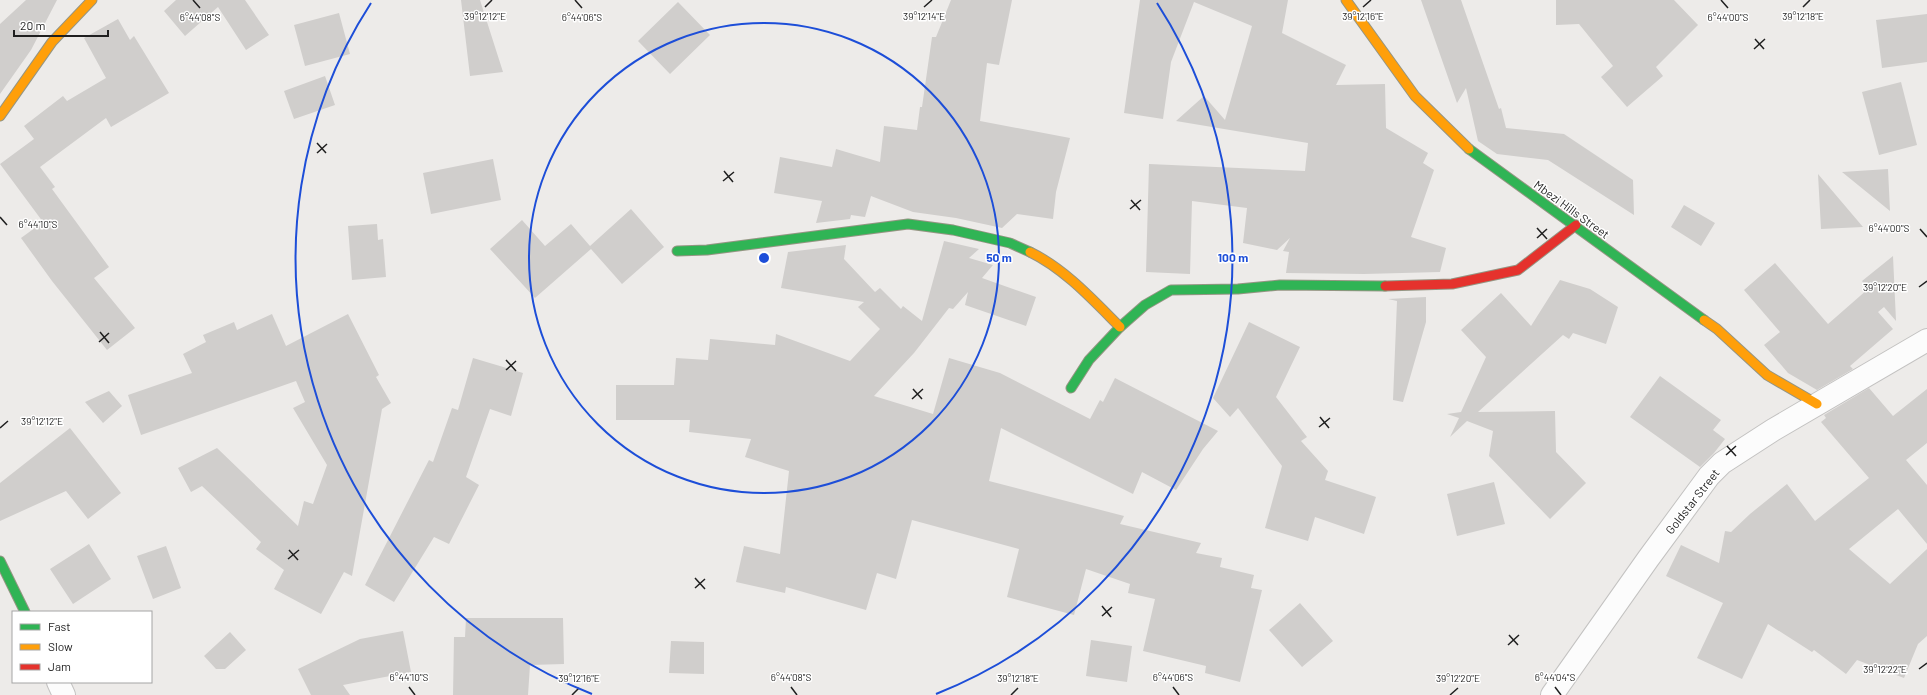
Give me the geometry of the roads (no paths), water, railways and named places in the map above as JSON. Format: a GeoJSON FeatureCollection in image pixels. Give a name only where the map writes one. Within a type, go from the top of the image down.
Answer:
{"type":"FeatureCollection","features":[{"type":"Feature","properties":{"kind":"street"},"geometry":{"type":"LineString","coordinates":[[0,116],[52,42],[92,0]]}},
{"type":"Feature","properties":{"kind":"street","name":"Mbezi Hills Street"},"geometry":{"type":"LineString","coordinates":[[1346,0],[1415,96],[1466,147],[1576,225],[1717,329],[1767,375],[1817,404]]}},
{"type":"Feature","properties":{"kind":"street"},"geometry":{"type":"LineString","coordinates":[[677,251],[707,250],[908,224],[953,230],[1010,243],[1040,257],[1082,290],[1120,327]]}},
{"type":"Feature","properties":{"kind":"street"},"geometry":{"type":"LineString","coordinates":[[1071,388],[1089,360],[1120,327],[1145,305],[1171,290],[1238,289],[1280,285],[1364,287],[1452,284],[1518,270],[1576,225]]}},
{"type":"Feature","properties":{"kind":"street","name":"Goldstar Street"},"geometry":{"type":"LineString","coordinates":[[1552,695],[1709,476],[1722,463],[1772,430],[1927,340]]}},
{"type":"Feature","properties":{"kind":"street"},"geometry":{"type":"LineString","coordinates":[[0,560],[24,611]]}},
{"type":"Feature","properties":{"kind":"street"},"geometry":{"type":"LineString","coordinates":[[58,683],[64,695]]}}]}
